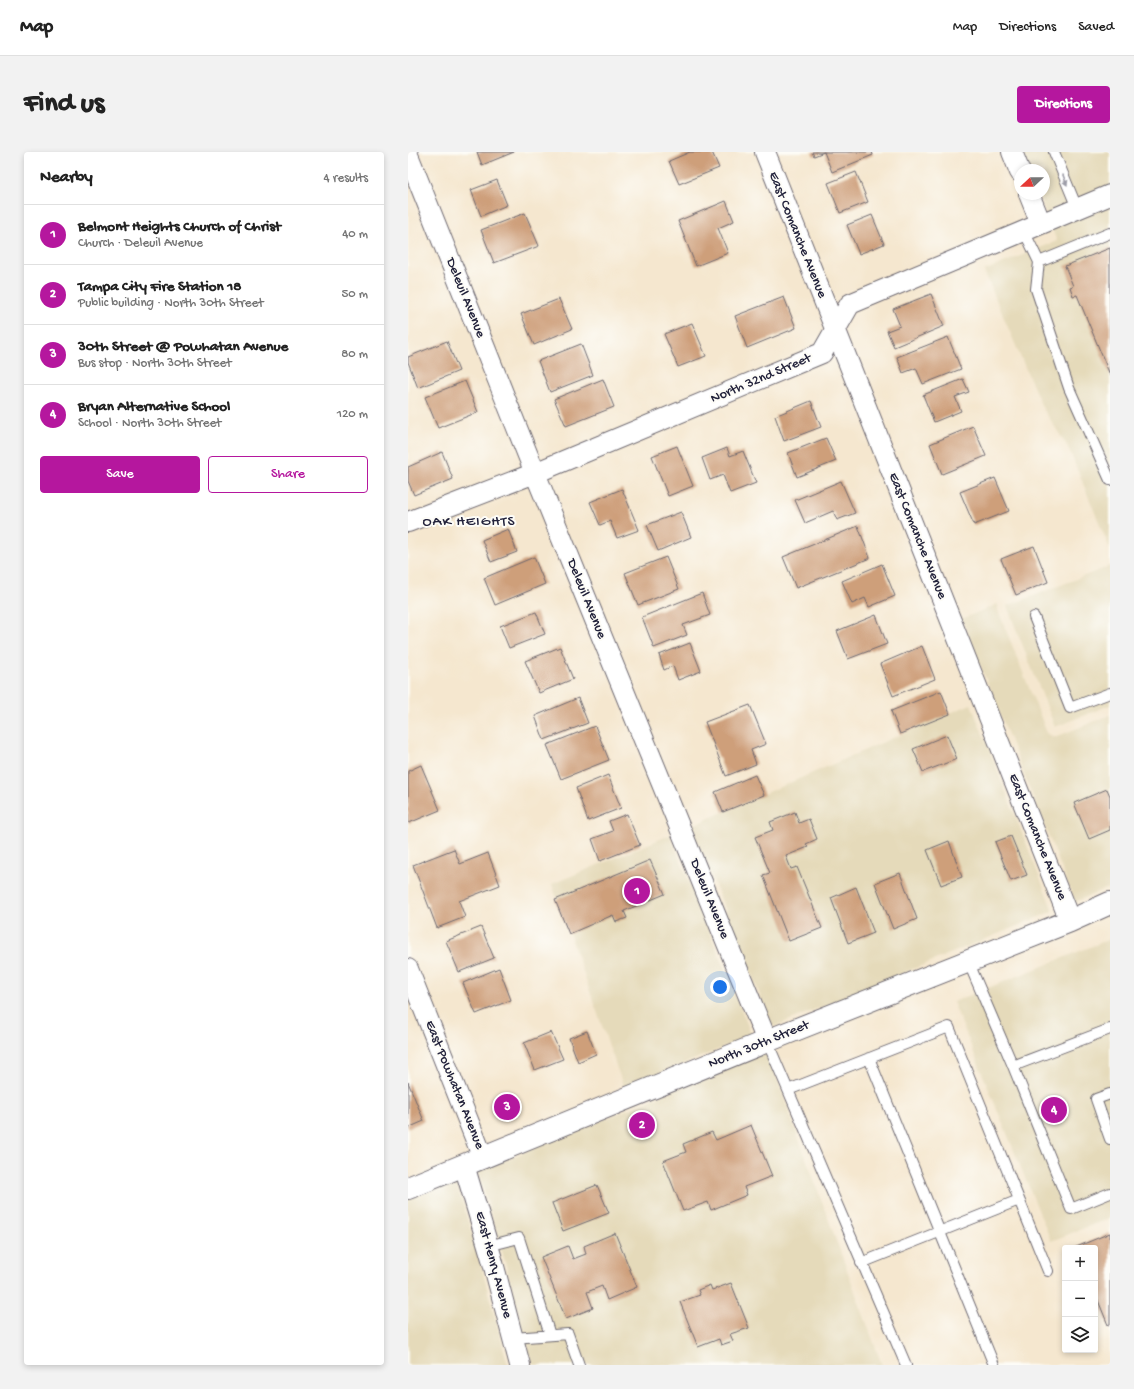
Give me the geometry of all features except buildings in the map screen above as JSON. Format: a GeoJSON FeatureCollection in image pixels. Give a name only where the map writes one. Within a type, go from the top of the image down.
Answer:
{"type":"FeatureCollection","features":[{"type":"Feature","properties":{"kind":"street","name":"East Comanche Avenue"},"geometry":{"type":"LineString","coordinates":[[765,152],[1070,921]]}},
{"type":"Feature","properties":{"kind":"street"},"geometry":{"type":"LineString","coordinates":[[1012,152],[1017,164]]}},
{"type":"Feature","properties":{"kind":"street","name":"Deleuil Avenue"},"geometry":{"type":"LineString","coordinates":[[408,155],[535,473],[767,1041]]}},
{"type":"Feature","properties":{"kind":"street","name":"North 32nd Street"},"geometry":{"type":"LineString","coordinates":[[408,522],[535,473],[822,353],[834,329],[850,304],[1110,195]]}},
{"type":"Feature","properties":{"kind":"street"},"geometry":{"type":"LineString","coordinates":[[1030,200],[1032,227]]}},
{"type":"Feature","properties":{"kind":"street","name":"North 30th Street"},"geometry":{"type":"LineString","coordinates":[[408,1188],[767,1041],[1070,921],[1110,903]]}},
{"type":"Feature","properties":{"kind":"street","name":"East Powhatan Avenue"},"geometry":{"type":"LineString","coordinates":[[408,969],[474,1161]]}},
{"type":"Feature","properties":{"kind":"street","name":"East Henry Avenue"},"geometry":{"type":"LineString","coordinates":[[474,1161],[488,1246],[520,1365]]}},
{"type":"Feature","properties":{"kind":"lane"},"geometry":{"type":"LineString","coordinates":[[1054,152],[1077,208]]}},
{"type":"Feature","properties":{"kind":"lane"},"geometry":{"type":"LineString","coordinates":[[1060,166],[1062,152]]}},
{"type":"Feature","properties":{"kind":"lane"},"geometry":{"type":"LineString","coordinates":[[1032,227],[1039,262],[1036,289],[1069,388],[1110,480]]}},
{"type":"Feature","properties":{"kind":"lane"},"geometry":{"type":"LineString","coordinates":[[1039,262],[1110,233]]}},
{"type":"Feature","properties":{"kind":"lane"},"geometry":{"type":"LineString","coordinates":[[1034,617],[1070,708],[1110,693]]}},
{"type":"Feature","properties":{"kind":"lane"},"geometry":{"type":"LineString","coordinates":[[968,961],[1013,1066],[1071,1209],[1110,1193]]}},
{"type":"Feature","properties":{"kind":"lane"},"geometry":{"type":"LineString","coordinates":[[788,1090],[949,1026],[1048,1271]]}},
{"type":"Feature","properties":{"kind":"lane"},"geometry":{"type":"LineString","coordinates":[[1013,1066],[1110,1029]]}},
{"type":"Feature","properties":{"kind":"lane"},"geometry":{"type":"LineString","coordinates":[[767,1041],[906,1365]]}},
{"type":"Feature","properties":{"kind":"lane"},"geometry":{"type":"LineString","coordinates":[[869,1058],[994,1365]]}},
{"type":"Feature","properties":{"kind":"lane"},"geometry":{"type":"LineString","coordinates":[[1110,1094],[1096,1099],[1110,1139]]}},
{"type":"Feature","properties":{"kind":"lane"},"geometry":{"type":"LineString","coordinates":[[861,1263],[1019,1200]]}},
{"type":"Feature","properties":{"kind":"lane"},"geometry":{"type":"LineString","coordinates":[[488,1246],[519,1238],[550,1336]]}},
{"type":"Feature","properties":{"kind":"lane"},"geometry":{"type":"LineString","coordinates":[[513,1338],[568,1334],[579,1365]]}},
{"type":"Feature","properties":{"kind":"shaded area"},"geometry":{"type":"Polygon","coordinates":[[[1021,152],[1110,152],[1110,549],[1068,447],[1042,407],[984,271],[1057,241],[1040,200],[1050,200],[1050,164],[1026,164],[1021,152]]]}},
{"type":"Feature","properties":{"kind":"shaded area"},"geometry":{"type":"Polygon","coordinates":[[[1110,566],[1110,705],[1055,727],[1007,606],[1110,566]]]}},
{"type":"Feature","properties":{"kind":"shaded area"},"geometry":{"type":"Polygon","coordinates":[[[998,604],[998,610],[1047,733],[1052,736],[1058,736],[1110,715],[1110,887],[1075,902],[962,619],[998,604]]]}},
{"type":"Feature","properties":{"kind":"shaded area"},"geometry":{"type":"Polygon","coordinates":[[[971,704],[1053,911],[773,1027],[691,826],[971,704]]]}},
{"type":"Feature","properties":{"kind":"shaded area"},"geometry":{"type":"Polygon","coordinates":[[[670,835],[752,1036],[624,1088],[552,884],[670,835]]]}},
{"type":"Feature","properties":{"kind":"shaded area"},"geometry":{"type":"Polygon","coordinates":[[[1110,939],[1110,1218],[1051,1241],[953,1002],[1110,939]]]}},
{"type":"Feature","properties":{"kind":"shaded area"},"geometry":{"type":"Polygon","coordinates":[[[767,1052],[882,1365],[533,1365],[478,1171],[767,1052]]]}},
{"type":"Feature","properties":{"kind":"shaded area"},"geometry":{"type":"Polygon","coordinates":[[[456,1180],[508,1365],[408,1365],[408,1199],[456,1180]]]}},
{"type":"Feature","properties":{"kind":"place","name":"Belmont Heights Church of Christ"},"geometry":{"type":"Point","coordinates":[637,891]}},
{"type":"Feature","properties":{"kind":"place","name":"30th Street @ Powhatan Avenue"},"geometry":{"type":"Point","coordinates":[507,1107]}},
{"type":"Feature","properties":{"kind":"place","name":"Bryan Alternative School"},"geometry":{"type":"Point","coordinates":[1054,1110]}},
{"type":"Feature","properties":{"kind":"place","name":"Tampa City Fire Station 18"},"geometry":{"type":"Point","coordinates":[642,1125]}},
{"type":"Feature","properties":{"kind":"district","name":"OAK HEIGHTS"},"geometry":{"type":"Point","coordinates":[469,522]}}]}
